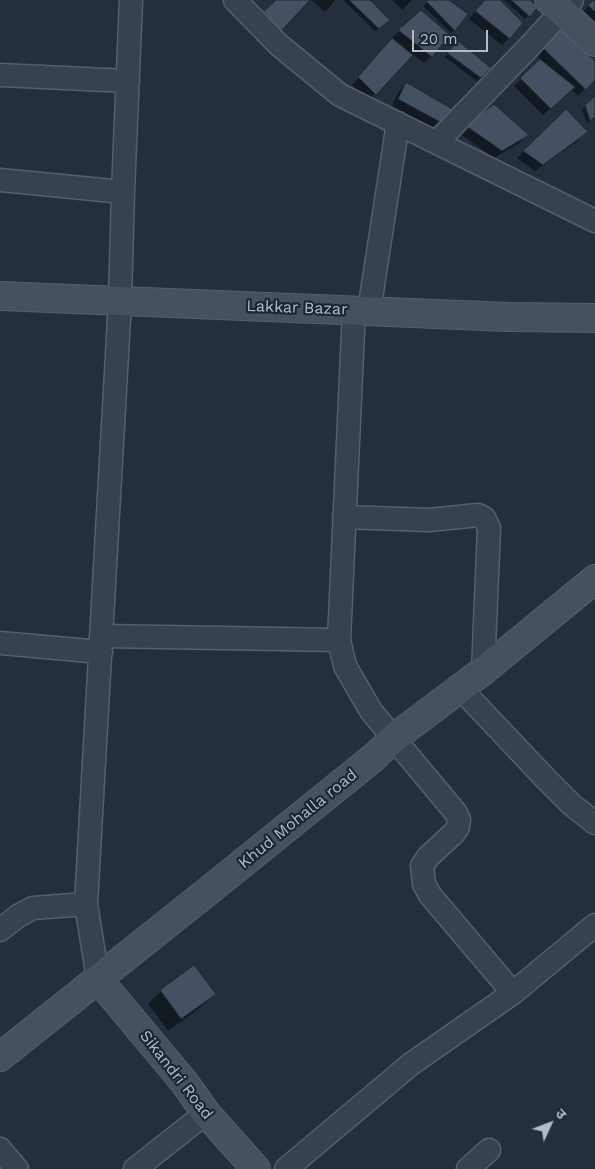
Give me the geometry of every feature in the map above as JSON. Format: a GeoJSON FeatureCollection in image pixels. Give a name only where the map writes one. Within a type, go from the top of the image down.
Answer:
{"type":"FeatureCollection","features":[{"type":"Feature","properties":{"kind":"street"},"geometry":{"type":"LineString","coordinates":[[98,979],[86,904],[120,301],[132,0]]}},
{"type":"Feature","properties":{"kind":"street"},"geometry":{"type":"LineString","coordinates":[[235,0],[279,45],[340,95],[595,221]]}},
{"type":"Feature","properties":{"kind":"street"},"geometry":{"type":"LineString","coordinates":[[436,142],[528,48],[560,4],[595,42]]}},
{"type":"Feature","properties":{"kind":"street"},"geometry":{"type":"LineString","coordinates":[[0,76],[128,81]]}},
{"type":"Feature","properties":{"kind":"street"},"geometry":{"type":"LineString","coordinates":[[398,123],[361,310],[344,517],[339,640],[345,666],[371,711],[456,812],[460,820],[454,833],[428,857],[422,866],[424,884],[430,895],[513,993]]}},
{"type":"Feature","properties":{"kind":"street"},"geometry":{"type":"LineString","coordinates":[[0,180],[123,192]]}},
{"type":"Feature","properties":{"kind":"street","name":"Lakkar Bazar"},"geometry":{"type":"LineString","coordinates":[[0,296],[509,317],[595,318]]}},
{"type":"Feature","properties":{"kind":"street"},"geometry":{"type":"LineString","coordinates":[[344,517],[421,520],[478,515],[484,518],[489,528],[483,670]]}},
{"type":"Feature","properties":{"kind":"street","name":"Khud Mohalla road"},"geometry":{"type":"LineString","coordinates":[[0,1058],[373,758],[394,738],[483,670],[595,579]]}},
{"type":"Feature","properties":{"kind":"street"},"geometry":{"type":"LineString","coordinates":[[0,643],[102,644],[339,640]]}},
{"type":"Feature","properties":{"kind":"street"},"geometry":{"type":"LineString","coordinates":[[460,688],[546,779],[572,805],[595,823]]}},
{"type":"Feature","properties":{"kind":"street"},"geometry":{"type":"LineString","coordinates":[[0,930],[18,916],[33,908],[86,904]]}},
{"type":"Feature","properties":{"kind":"street"},"geometry":{"type":"LineString","coordinates":[[286,1169],[411,1064],[513,993],[595,925]]}},
{"type":"Feature","properties":{"kind":"street","name":"Sikandri Road"},"geometry":{"type":"LineString","coordinates":[[98,979],[184,1082],[206,1113],[256,1169]]}},
{"type":"Feature","properties":{"kind":"street"},"geometry":{"type":"LineString","coordinates":[[135,1169],[206,1113]]}},
{"type":"Feature","properties":{"kind":"street"},"geometry":{"type":"LineString","coordinates":[[0,1149],[16,1169]]}},
{"type":"Feature","properties":{"kind":"street"},"geometry":{"type":"LineString","coordinates":[[468,1169],[489,1150]]}},
{"type":"Feature","properties":{"kind":"building"},"geometry":{"type":"Polygon","coordinates":[[[276,0],[310,0],[280,32],[264,11],[276,0]]]}},
{"type":"Feature","properties":{"kind":"building"},"geometry":{"type":"Polygon","coordinates":[[[349,0],[370,0],[390,20],[379,29],[349,0]]]}},
{"type":"Feature","properties":{"kind":"building"},"geometry":{"type":"Polygon","coordinates":[[[449,0],[468,14],[455,31],[426,1],[449,0]]]}},
{"type":"Feature","properties":{"kind":"building"},"geometry":{"type":"Polygon","coordinates":[[[485,0],[500,0],[523,23],[510,39],[475,11],[485,0]]]}},
{"type":"Feature","properties":{"kind":"building"},"geometry":{"type":"Polygon","coordinates":[[[511,0],[530,0],[538,7],[530,17],[511,0]]]}},
{"type":"Feature","properties":{"kind":"building"},"geometry":{"type":"Polygon","coordinates":[[[595,0],[595,12],[588,5],[595,0]]]}},
{"type":"Feature","properties":{"kind":"building"},"geometry":{"type":"Polygon","coordinates":[[[421,10],[450,35],[432,57],[398,30],[421,10]]]}},
{"type":"Feature","properties":{"kind":"building"},"geometry":{"type":"Polygon","coordinates":[[[559,28],[595,61],[595,80],[586,90],[544,49],[559,28]]]}},
{"type":"Feature","properties":{"kind":"building"},"geometry":{"type":"Polygon","coordinates":[[[392,38],[413,55],[376,95],[358,77],[392,38]]]}},
{"type":"Feature","properties":{"kind":"building"},"geometry":{"type":"Polygon","coordinates":[[[458,41],[491,68],[481,78],[447,53],[458,41]]]}},
{"type":"Feature","properties":{"kind":"building"},"geometry":{"type":"Polygon","coordinates":[[[540,59],[575,87],[551,109],[520,78],[540,59]]]}},
{"type":"Feature","properties":{"kind":"building"},"geometry":{"type":"Polygon","coordinates":[[[406,82],[452,109],[440,122],[398,99],[406,82]]]}},
{"type":"Feature","properties":{"kind":"building"},"geometry":{"type":"Polygon","coordinates":[[[595,96],[595,117],[590,121],[585,105],[595,96]]]}},
{"type":"Feature","properties":{"kind":"building"},"geometry":{"type":"Polygon","coordinates":[[[494,104],[529,135],[502,151],[465,125],[494,104]]]}},
{"type":"Feature","properties":{"kind":"building"},"geometry":{"type":"Polygon","coordinates":[[[566,109],[588,132],[543,165],[523,151],[566,109]]]}},
{"type":"Feature","properties":{"kind":"building"},"geometry":{"type":"Polygon","coordinates":[[[194,965],[216,994],[181,1019],[160,990],[194,965]]]}}]}
